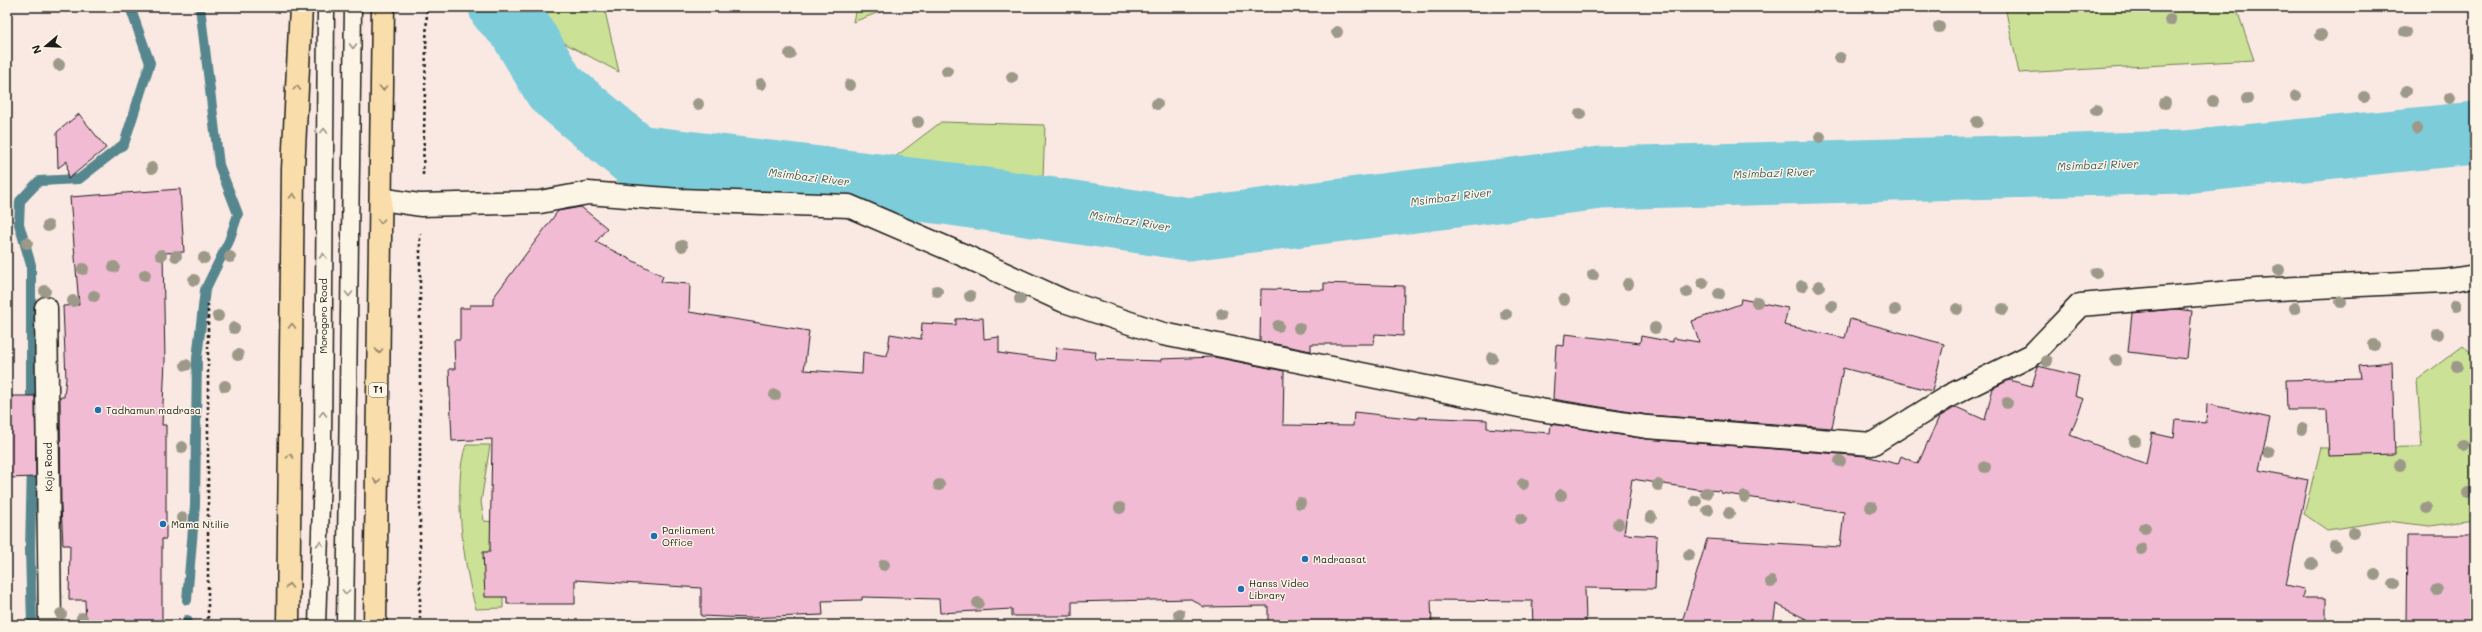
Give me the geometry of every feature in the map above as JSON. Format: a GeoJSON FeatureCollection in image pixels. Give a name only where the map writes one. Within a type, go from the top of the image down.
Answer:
{"type":"FeatureCollection","features":[{"type":"Feature","properties":{"kind":"highway"},"geometry":{"type":"LineString","coordinates":[[288,625],[293,169],[301,7]]}},
{"type":"Feature","properties":{"kind":"highway","name":"T1"},"geometry":{"type":"LineString","coordinates":[[375,625],[383,7]]}},
{"type":"Feature","properties":{"kind":"street"},"geometry":{"type":"LineString","coordinates":[[381,199],[420,205],[540,202],[588,193],[680,200],[849,206],[963,255],[1064,301],[1163,334],[1540,410],[1648,427],[1872,444],[1949,396],[2032,356],[2080,305],[2257,290],[2444,281],[2475,276]]}},
{"type":"Feature","properties":{"kind":"street","name":"Koja Road"},"geometry":{"type":"LineString","coordinates":[[46,308],[50,625]]}},
{"type":"Feature","properties":{"kind":"lane","name":"Morogoro Road"},"geometry":{"type":"LineString","coordinates":[[317,625],[323,444],[323,170],[326,7]]}},
{"type":"Feature","properties":{"kind":"lane"},"geometry":{"type":"LineString","coordinates":[[345,625],[353,7]]}},
{"type":"Feature","properties":{"kind":"path"},"geometry":{"type":"LineString","coordinates":[[420,625],[420,205],[423,163],[427,7]]}},
{"type":"Feature","properties":{"kind":"path"},"geometry":{"type":"LineString","coordinates":[[208,303],[208,625]]}},
{"type":"Feature","properties":{"kind":"green space"},"geometry":{"type":"Polygon","coordinates":[[[530,7],[604,7],[619,72],[566,44],[530,7]]]}},
{"type":"Feature","properties":{"kind":"green space"},"geometry":{"type":"Polygon","coordinates":[[[856,7],[893,7],[853,22],[856,7]]]}},
{"type":"Feature","properties":{"kind":"green space"},"geometry":{"type":"Polygon","coordinates":[[[2005,7],[2236,7],[2254,60],[2019,73],[2005,7]]]}},
{"type":"Feature","properties":{"kind":"green space"},"geometry":{"type":"Polygon","coordinates":[[[941,122],[1045,125],[1043,178],[895,157],[941,122]]]}},
{"type":"Feature","properties":{"kind":"green space"},"geometry":{"type":"Polygon","coordinates":[[[2463,346],[2475,356],[2475,520],[2430,526],[2387,521],[2327,530],[2304,514],[2321,448],[2422,447],[2417,380],[2463,346]]]}},
{"type":"Feature","properties":{"kind":"green space"},"geometry":{"type":"Polygon","coordinates":[[[466,445],[490,445],[481,502],[484,521],[494,522],[492,546],[483,558],[503,597],[503,608],[476,609],[467,572],[461,527],[460,503],[460,481],[466,445]]]}},
{"type":"Feature","properties":{"kind":"building"},"geometry":{"type":"Polygon","coordinates":[[[79,114],[106,148],[68,179],[67,161],[58,168],[57,132],[79,114]]]}},
{"type":"Feature","properties":{"kind":"building"},"geometry":{"type":"Polygon","coordinates":[[[180,189],[184,252],[163,253],[165,361],[162,425],[166,425],[166,539],[162,539],[162,625],[86,625],[85,600],[69,600],[70,545],[63,545],[61,506],[60,397],[64,397],[66,378],[63,306],[79,305],[70,197],[180,189]]]}},
{"type":"Feature","properties":{"kind":"building"},"geometry":{"type":"Polygon","coordinates":[[[581,207],[607,228],[596,242],[663,276],[661,282],[690,284],[689,312],[809,331],[804,370],[862,374],[863,352],[887,356],[890,334],[921,339],[922,323],[956,325],[956,319],[983,318],[984,339],[999,337],[999,353],[1055,361],[1056,348],[1096,352],[1095,359],[1161,361],[1161,359],[1214,357],[1284,371],[1283,425],[1353,426],[1354,412],[1418,419],[1418,417],[1487,420],[1487,428],[1550,433],[1551,424],[1646,439],[1865,456],[1898,464],[1901,456],[1918,464],[1939,417],[1956,407],[1985,420],[1993,388],[2009,380],[2032,386],[2038,366],[2079,376],[2075,396],[2084,399],[2070,435],[2146,464],[2152,433],[2174,438],[2176,420],[2206,423],[2207,404],[2270,418],[2259,470],[2308,480],[2286,585],[2304,589],[2302,598],[2326,598],[2326,625],[1818,625],[1776,604],[1773,625],[1681,625],[1707,539],[1840,547],[1844,512],[1721,493],[1721,491],[1696,489],[1632,479],[1624,534],[1657,536],[1655,589],[1585,588],[1586,622],[1565,623],[1565,625],[1533,625],[1532,601],[1431,600],[1432,625],[1287,625],[1287,623],[1268,623],[1268,606],[1204,607],[1191,599],[1072,602],[1072,616],[1012,616],[1012,609],[940,613],[939,599],[862,597],[862,600],[822,601],[823,615],[748,618],[701,616],[701,588],[575,580],[575,604],[507,604],[507,597],[485,597],[483,552],[490,552],[492,439],[452,441],[449,369],[455,369],[454,340],[460,340],[460,308],[470,308],[470,305],[493,305],[493,298],[558,211],[581,207]]]}},
{"type":"Feature","properties":{"kind":"building"},"geometry":{"type":"Polygon","coordinates":[[[1324,283],[1404,286],[1403,336],[1375,334],[1374,344],[1311,344],[1311,351],[1260,341],[1261,289],[1324,290],[1324,283]]]}},
{"type":"Feature","properties":{"kind":"building"},"geometry":{"type":"Polygon","coordinates":[[[1741,299],[1788,308],[1784,325],[1845,338],[1850,319],[1944,344],[1932,391],[1843,368],[1832,428],[1648,415],[1553,399],[1556,345],[1564,346],[1565,334],[1640,343],[1641,336],[1673,342],[1673,338],[1699,342],[1692,321],[1740,304],[1741,299]]]}},
{"type":"Feature","properties":{"kind":"building"},"geometry":{"type":"Polygon","coordinates":[[[2176,309],[2192,311],[2187,359],[2128,352],[2132,313],[2176,309]]]}},
{"type":"Feature","properties":{"kind":"building"},"geometry":{"type":"Polygon","coordinates":[[[2392,362],[2395,454],[2329,456],[2327,410],[2287,410],[2286,380],[2361,378],[2359,365],[2392,362]]]}},
{"type":"Feature","properties":{"kind":"building"},"geometry":{"type":"Polygon","coordinates":[[[7,396],[35,396],[36,477],[7,478],[7,396]]]}},
{"type":"Feature","properties":{"kind":"building"},"geometry":{"type":"Polygon","coordinates":[[[2407,535],[2475,535],[2475,625],[2406,625],[2407,535]]]}},
{"type":"Feature","properties":{"kind":"waterway"},"geometry":{"type":"LineString","coordinates":[[31,409],[31,265],[19,224],[20,201],[39,181],[79,179],[124,144],[150,63],[130,7]]}},
{"type":"Feature","properties":{"kind":"waterway"},"geometry":{"type":"LineString","coordinates":[[187,600],[195,505],[197,358],[205,290],[229,241],[238,214],[219,165],[200,7]]}},
{"type":"Feature","properties":{"kind":"waterway","name":"Msimbazi River"},"geometry":{"type":"LineString","coordinates":[[500,7],[519,27],[555,88],[636,156],[952,194],[1188,229],[1601,178],[2185,162],[2475,133]]}},
{"type":"Feature","properties":{"kind":"waterway"},"geometry":{"type":"LineString","coordinates":[[32,463],[30,550],[32,625]]}},
{"type":"Feature","properties":{"kind":"waterway"},"geometry":{"type":"LineString","coordinates":[[187,620],[188,625]]}},
{"type":"Feature","properties":{"kind":"place","name":"Tadhamun madrasa"},"geometry":{"type":"Point","coordinates":[98,410]}},
{"type":"Feature","properties":{"kind":"place","name":"Mama Ntilie"},"geometry":{"type":"Point","coordinates":[163,524]}},
{"type":"Feature","properties":{"kind":"place","name":"Parliament Office"},"geometry":{"type":"Point","coordinates":[654,536]}},
{"type":"Feature","properties":{"kind":"place","name":"Madraasat"},"geometry":{"type":"Point","coordinates":[1305,559]}},
{"type":"Feature","properties":{"kind":"place","name":"Hanss Video Library"},"geometry":{"type":"Point","coordinates":[1241,589]}}]}
